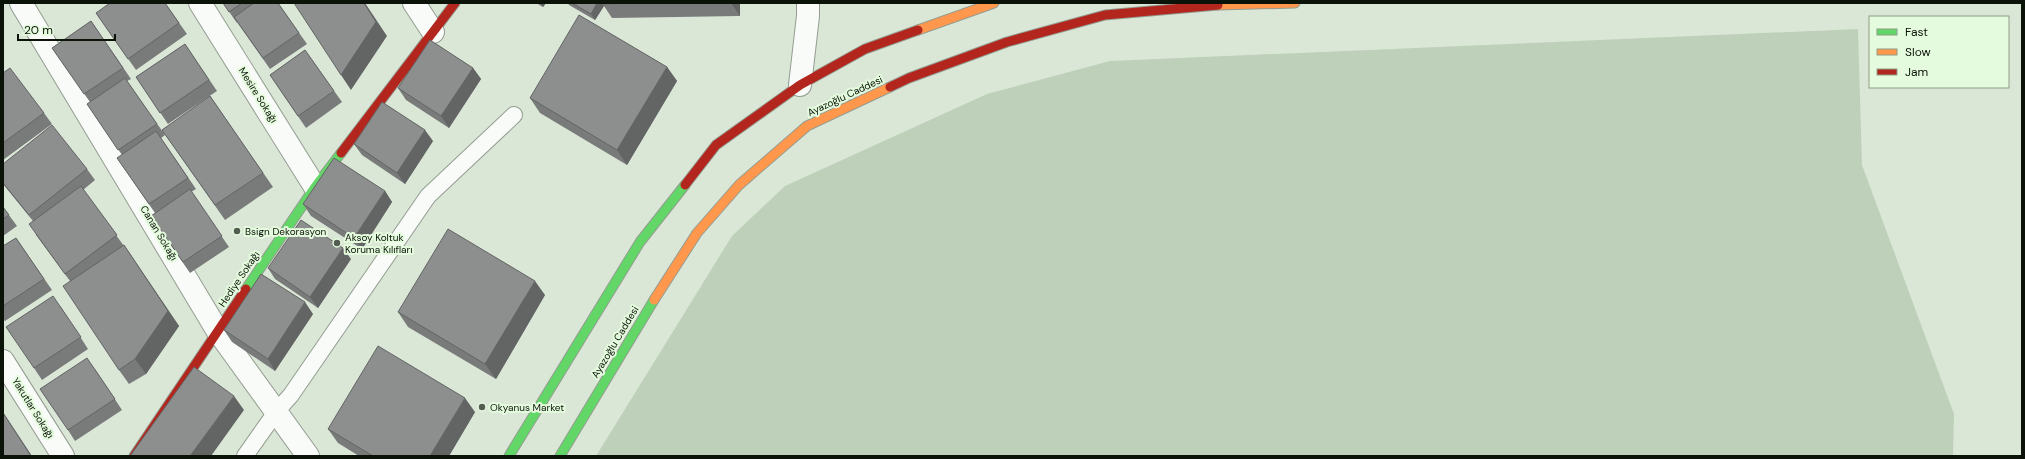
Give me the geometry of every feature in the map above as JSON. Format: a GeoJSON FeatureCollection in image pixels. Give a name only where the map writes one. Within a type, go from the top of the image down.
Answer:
{"type":"FeatureCollection","features":[{"type":"Feature","properties":{"kind":"main road","name":"Hediye Sokağı"},"geometry":{"type":"LineString","coordinates":[[134,456],[217,330],[315,187],[455,3]]}},
{"type":"Feature","properties":{"kind":"main road"},"geometry":{"type":"LineString","coordinates":[[509,456],[640,242],[716,145],[800,85],[865,49],[994,3]]}},
{"type":"Feature","properties":{"kind":"main road","name":"Ayazoğlu Caddesi"},"geometry":{"type":"LineString","coordinates":[[560,456],[649,307],[697,233],[739,186],[807,126],[917,75],[1006,42],[1104,15],[1202,6],[1295,3]]}},
{"type":"Feature","properties":{"kind":"street","name":"Canan Sokağı"},"geometry":{"type":"LineString","coordinates":[[21,3],[217,330],[308,456]]}},
{"type":"Feature","properties":{"kind":"street","name":"Mesire Sokağı"},"geometry":{"type":"LineString","coordinates":[[200,3],[315,187]]}},
{"type":"Feature","properties":{"kind":"street"},"geometry":{"type":"LineString","coordinates":[[414,3],[433,32]]}},
{"type":"Feature","properties":{"kind":"street"},"geometry":{"type":"LineString","coordinates":[[800,85],[808,16],[808,3]]}},
{"type":"Feature","properties":{"kind":"street","name":"Yakutlar Sokağı"},"geometry":{"type":"LineString","coordinates":[[3,361],[63,456]]}},
{"type":"Feature","properties":{"kind":"lane"},"geometry":{"type":"LineString","coordinates":[[245,456],[276,412],[291,395],[428,196],[514,115]]}},
{"type":"Feature","properties":{"kind":"green space"},"geometry":{"type":"Polygon","coordinates":[[[1858,29],[1862,165],[1954,414],[1953,456],[596,456],[732,236],[785,186],[987,94],[1110,61],[1858,29]]]}},
{"type":"Feature","properties":{"kind":"building"},"geometry":{"type":"Polygon","coordinates":[[[110,3],[165,3],[179,23],[128,59],[96,13],[110,3]]]}},
{"type":"Feature","properties":{"kind":"building"},"geometry":{"type":"Polygon","coordinates":[[[223,3],[242,3],[229,12],[223,3]]]}},
{"type":"Feature","properties":{"kind":"building"},"geometry":{"type":"Polygon","coordinates":[[[254,3],[278,3],[299,33],[263,58],[234,17],[254,3]]]}},
{"type":"Feature","properties":{"kind":"building"},"geometry":{"type":"Polygon","coordinates":[[[294,3],[364,3],[376,22],[341,75],[294,3]]]}},
{"type":"Feature","properties":{"kind":"building"},"geometry":{"type":"Polygon","coordinates":[[[572,3],[597,3],[591,14],[572,3]]]}},
{"type":"Feature","properties":{"kind":"building"},"geometry":{"type":"Polygon","coordinates":[[[602,3],[636,3],[602,4],[602,3]]]}},
{"type":"Feature","properties":{"kind":"building"},"geometry":{"type":"Polygon","coordinates":[[[579,15],[667,67],[617,150],[530,98],[579,15]]]}},
{"type":"Feature","properties":{"kind":"building"},"geometry":{"type":"Polygon","coordinates":[[[91,21],[123,68],[84,94],[52,48],[91,21]]]}},
{"type":"Feature","properties":{"kind":"building"},"geometry":{"type":"Polygon","coordinates":[[[430,40],[473,68],[441,116],[398,88],[430,40]]]}},
{"type":"Feature","properties":{"kind":"building"},"geometry":{"type":"Polygon","coordinates":[[[185,44],[209,80],[160,113],[136,77],[185,44]]]}},
{"type":"Feature","properties":{"kind":"building"},"geometry":{"type":"Polygon","coordinates":[[[305,50],[334,91],[298,116],[270,75],[305,50]]]}},
{"type":"Feature","properties":{"kind":"building"},"geometry":{"type":"Polygon","coordinates":[[[10,68],[44,113],[3,143],[3,73],[10,68]]]}},
{"type":"Feature","properties":{"kind":"building"},"geometry":{"type":"Polygon","coordinates":[[[125,78],[157,124],[118,150],[87,104],[125,78]]]}},
{"type":"Feature","properties":{"kind":"building"},"geometry":{"type":"Polygon","coordinates":[[[210,96],[263,173],[215,205],[162,130],[210,96]]]}},
{"type":"Feature","properties":{"kind":"building"},"geometry":{"type":"Polygon","coordinates":[[[382,102],[425,130],[397,173],[354,144],[382,102]]]}},
{"type":"Feature","properties":{"kind":"building"},"geometry":{"type":"Polygon","coordinates":[[[52,125],[87,169],[29,215],[3,183],[3,164],[52,125]]]}},
{"type":"Feature","properties":{"kind":"building"},"geometry":{"type":"Polygon","coordinates":[[[156,131],[188,178],[149,204],[117,158],[156,131]]]}},
{"type":"Feature","properties":{"kind":"building"},"geometry":{"type":"Polygon","coordinates":[[[334,158],[385,191],[354,238],[303,204],[334,158]]]}},
{"type":"Feature","properties":{"kind":"building"},"geometry":{"type":"Polygon","coordinates":[[[81,186],[117,235],[65,274],[29,224],[81,186]]]}},
{"type":"Feature","properties":{"kind":"building"},"geometry":{"type":"Polygon","coordinates":[[[190,189],[222,236],[183,262],[151,216],[190,189]]]}},
{"type":"Feature","properties":{"kind":"building"},"geometry":{"type":"Polygon","coordinates":[[[3,207],[9,215],[3,219],[3,207]]]}},
{"type":"Feature","properties":{"kind":"building"},"geometry":{"type":"Polygon","coordinates":[[[301,220],[343,248],[310,297],[268,268],[301,220]]]}},
{"type":"Feature","properties":{"kind":"building"},"geometry":{"type":"Polygon","coordinates":[[[448,229],[535,281],[485,364],[398,312],[448,229]]]}},
{"type":"Feature","properties":{"kind":"building"},"geometry":{"type":"Polygon","coordinates":[[[16,238],[44,279],[3,306],[3,246],[16,238]]]}},
{"type":"Feature","properties":{"kind":"building"},"geometry":{"type":"Polygon","coordinates":[[[124,245],[168,311],[135,359],[119,370],[63,286],[124,245]]]}},
{"type":"Feature","properties":{"kind":"building"},"geometry":{"type":"Polygon","coordinates":[[[261,274],[305,302],[268,359],[224,330],[261,274]]]}},
{"type":"Feature","properties":{"kind":"building"},"geometry":{"type":"Polygon","coordinates":[[[53,296],[81,337],[34,368],[6,327],[53,296]]]}},
{"type":"Feature","properties":{"kind":"building"},"geometry":{"type":"Polygon","coordinates":[[[378,346],[465,398],[430,456],[373,456],[328,429],[378,346]]]}},
{"type":"Feature","properties":{"kind":"building"},"geometry":{"type":"Polygon","coordinates":[[[87,358],[115,399],[68,430],[40,389],[87,358]]]}},
{"type":"Feature","properties":{"kind":"building"},"geometry":{"type":"Polygon","coordinates":[[[194,367],[234,396],[190,456],[130,456],[194,367]]]}},
{"type":"Feature","properties":{"kind":"building"},"geometry":{"type":"Polygon","coordinates":[[[3,413],[31,456],[3,456],[3,413]]]}},
{"type":"Feature","properties":{"kind":"traffic: fast"},"geometry":{"type":"LineString","coordinates":[[246,289],[315,187],[341,153]]}},
{"type":"Feature","properties":{"kind":"traffic: fast"},"geometry":{"type":"LineString","coordinates":[[509,456],[640,242],[685,185]]}},
{"type":"Feature","properties":{"kind":"traffic: fast"},"geometry":{"type":"LineString","coordinates":[[560,456],[654,300]]}},
{"type":"Feature","properties":{"kind":"traffic: slow"},"geometry":{"type":"LineString","coordinates":[[918,30],[994,3]]}},
{"type":"Feature","properties":{"kind":"traffic: slow"},"geometry":{"type":"LineString","coordinates":[[1218,5],[1295,3]]}},
{"type":"Feature","properties":{"kind":"traffic: slow"},"geometry":{"type":"LineString","coordinates":[[654,300],[697,233],[739,185],[807,126],[890,87]]}},
{"type":"Feature","properties":{"kind":"traffic: jam"},"geometry":{"type":"LineString","coordinates":[[341,153],[455,3]]}},
{"type":"Feature","properties":{"kind":"traffic: jam"},"geometry":{"type":"LineString","coordinates":[[890,87],[909,78],[1007,42],[1105,15],[1218,5]]}},
{"type":"Feature","properties":{"kind":"traffic: jam"},"geometry":{"type":"LineString","coordinates":[[685,185],[716,145],[800,85],[865,49],[918,30]]}},
{"type":"Feature","properties":{"kind":"traffic: jam"},"geometry":{"type":"LineString","coordinates":[[134,456],[246,289]]}},
{"type":"Feature","properties":{"kind":"place","name":"Bsign Dekorasyon"},"geometry":{"type":"Point","coordinates":[237,231]}},
{"type":"Feature","properties":{"kind":"place","name":"Aksoy Koltuk Koruma Kılıfları"},"geometry":{"type":"Point","coordinates":[337,243]}},
{"type":"Feature","properties":{"kind":"place","name":"Okyanus Market"},"geometry":{"type":"Point","coordinates":[482,407]}}]}
